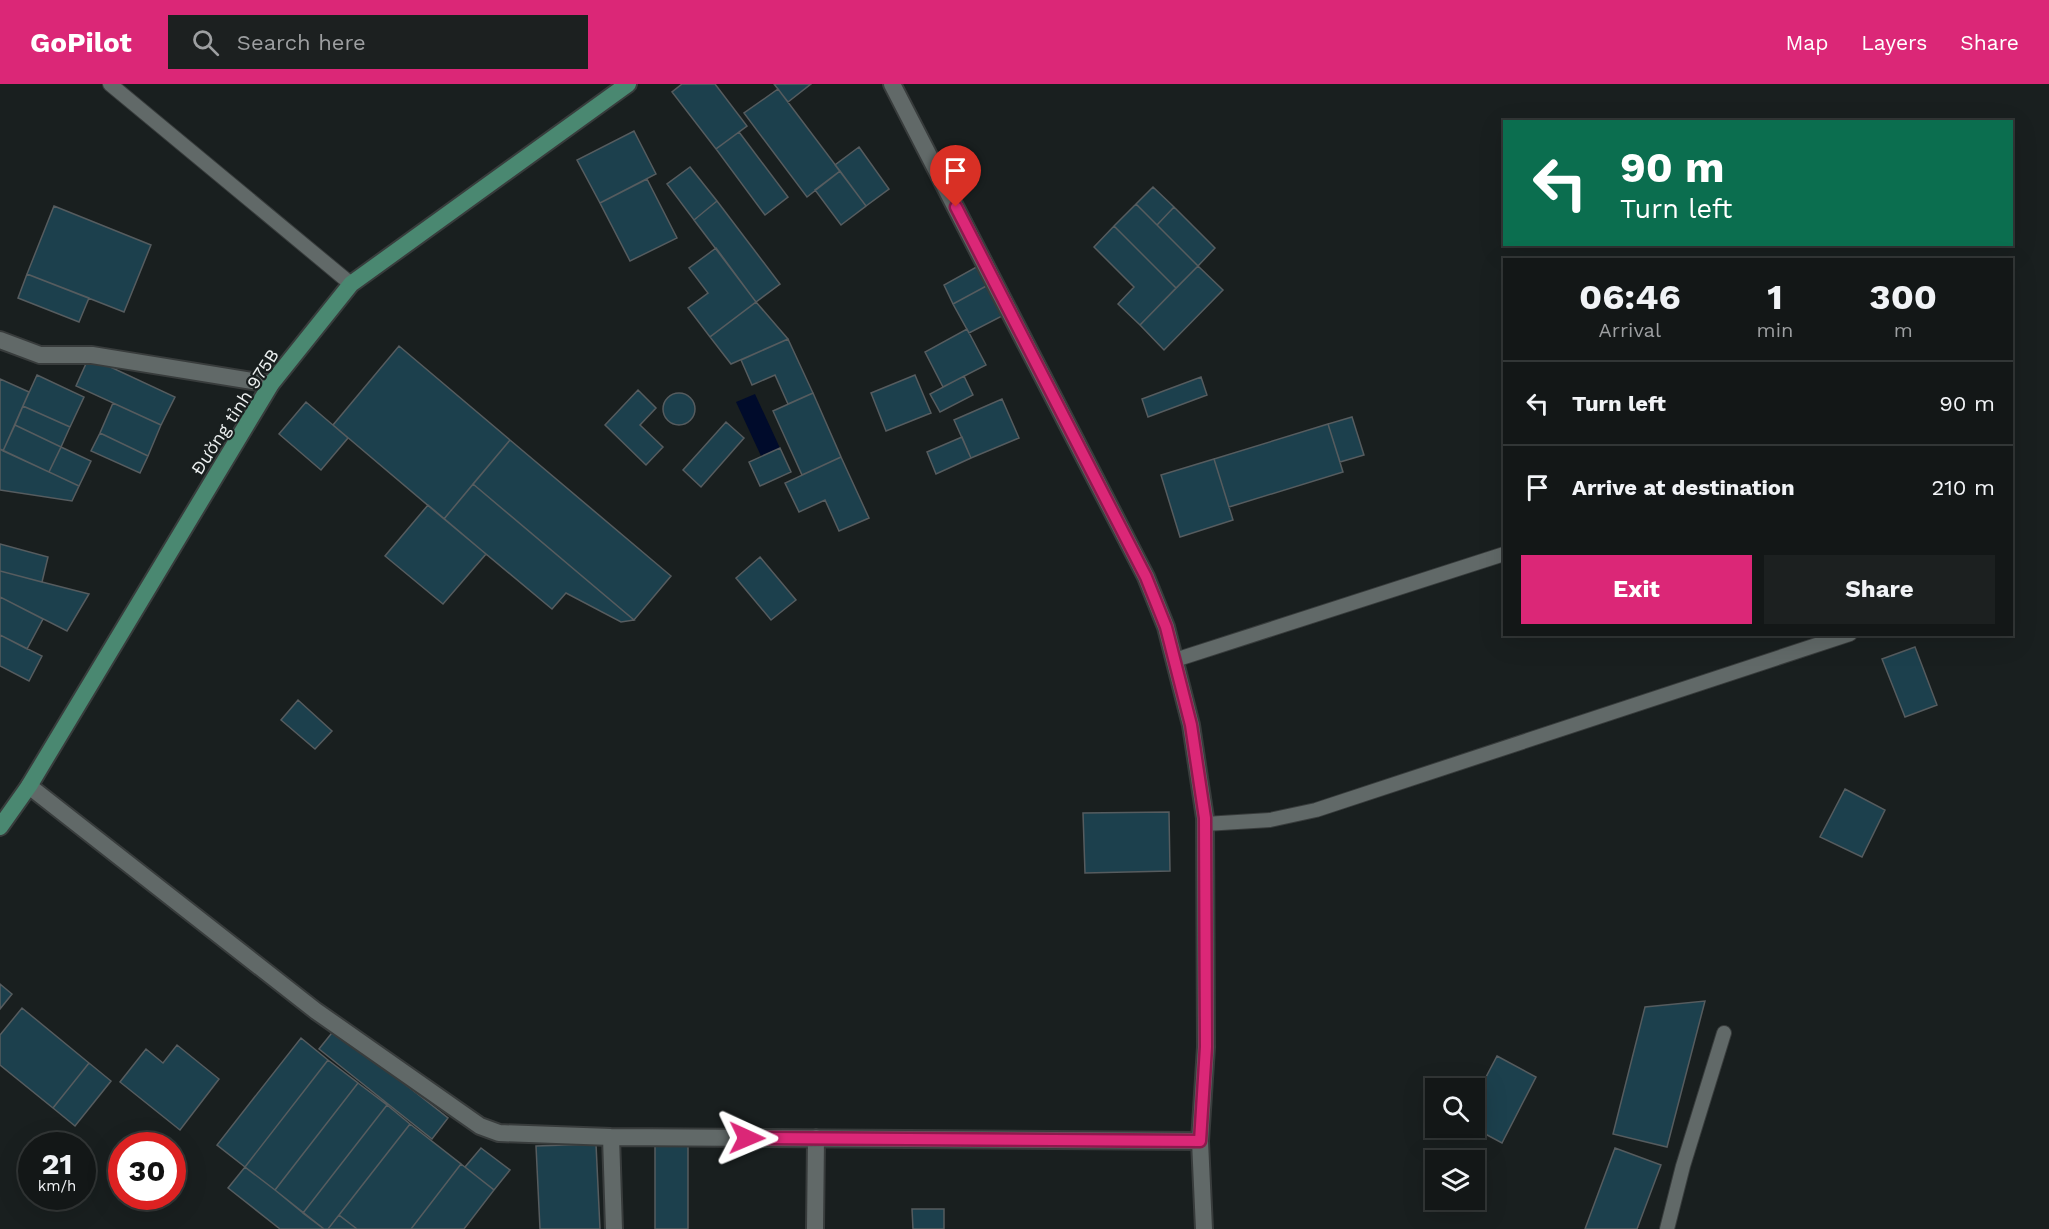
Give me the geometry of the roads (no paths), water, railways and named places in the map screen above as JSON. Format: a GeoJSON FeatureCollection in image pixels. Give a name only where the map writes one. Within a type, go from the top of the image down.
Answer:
{"type":"FeatureCollection","features":[{"type":"Feature","properties":{"kind":"main road","name":"Đường tỉnh 975B"},"geometry":{"type":"LineString","coordinates":[[0,827],[29,786],[272,384],[351,284],[628,84]]}},
{"type":"Feature","properties":{"kind":"street"},"geometry":{"type":"LineString","coordinates":[[892,84],[1146,577],[1166,627],[1191,725],[1205,824],[1206,1047],[1200,1141],[1204,1229]]}},
{"type":"Feature","properties":{"kind":"street"},"geometry":{"type":"LineString","coordinates":[[0,340],[40,355],[92,355],[272,384]]}},
{"type":"Feature","properties":{"kind":"street"},"geometry":{"type":"LineString","coordinates":[[29,786],[316,1011],[480,1126],[499,1133],[611,1137],[1200,1141]]}},
{"type":"Feature","properties":{"kind":"street"},"geometry":{"type":"LineString","coordinates":[[611,1137],[614,1229]]}},
{"type":"Feature","properties":{"kind":"street"},"geometry":{"type":"LineString","coordinates":[[815,1229],[816,1138]]}},
{"type":"Feature","properties":{"kind":"lane"},"geometry":{"type":"LineString","coordinates":[[110,84],[351,284]]}},
{"type":"Feature","properties":{"kind":"lane"},"geometry":{"type":"LineString","coordinates":[[1174,660],[1503,554]]}},
{"type":"Feature","properties":{"kind":"lane"},"geometry":{"type":"LineString","coordinates":[[1205,824],[1270,820],[1316,810],[1844,636]]}},
{"type":"Feature","properties":{"kind":"lane"},"geometry":{"type":"LineString","coordinates":[[1667,1229],[1683,1166],[1724,1032]]}},
{"type":"Feature","properties":{"kind":"water"},"geometry":{"type":"Polygon","coordinates":[[[755,394],[780,448],[761,456],[736,402],[755,394]]]}}]}
